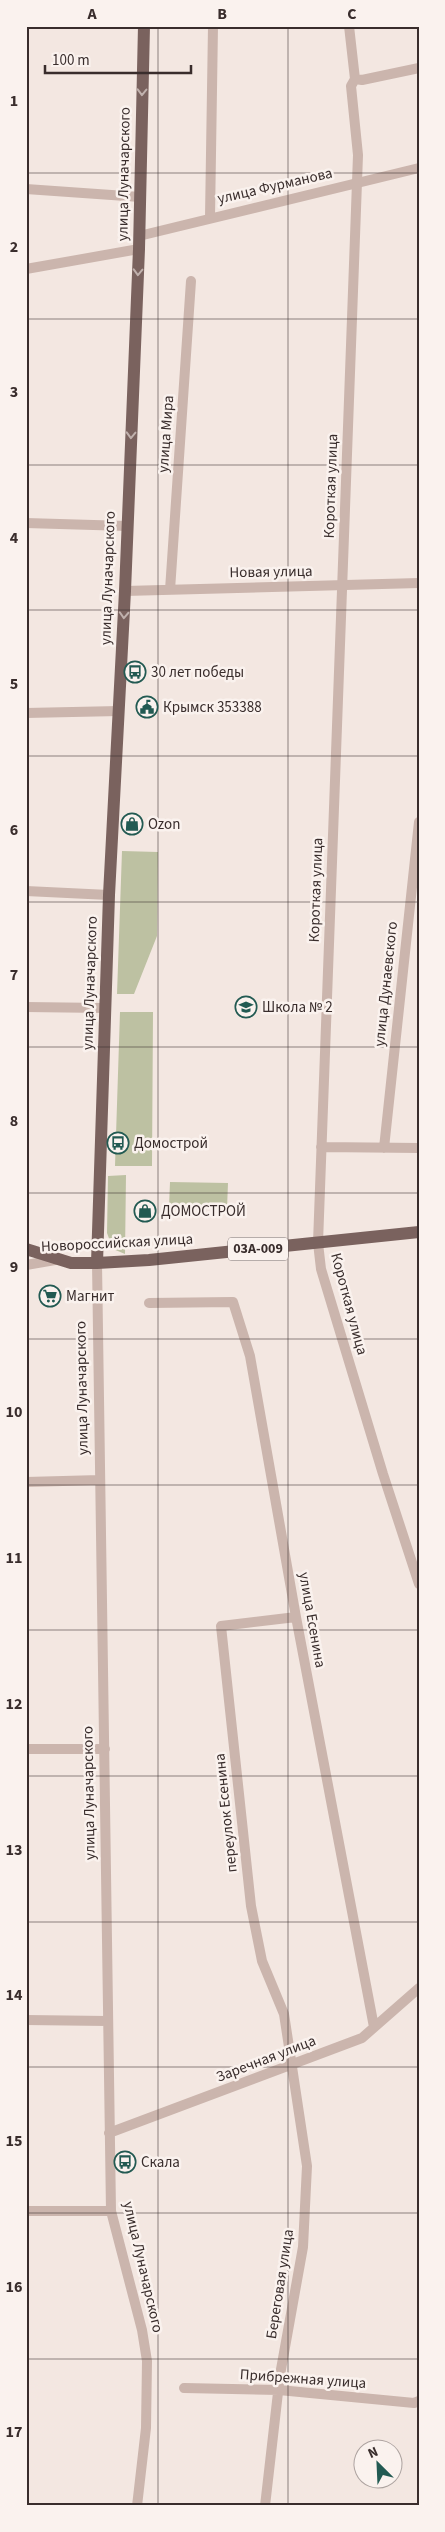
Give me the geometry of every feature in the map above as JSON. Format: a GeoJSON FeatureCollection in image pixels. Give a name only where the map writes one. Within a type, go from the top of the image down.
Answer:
{"type":"FeatureCollection","features":[{"type":"Feature","properties":{"kind":"main road","name":"улица Луначарского"},"geometry":{"type":"LineString","coordinates":[[96,1263],[109,895],[125,591],[139,250],[144,26]]}},
{"type":"Feature","properties":{"kind":"main road","name":"Новороссийская улица"},"geometry":{"type":"LineString","coordinates":[[55,1260],[71,1263],[96,1263],[419,1232]]}},
{"type":"Feature","properties":{"kind":"main road","name":"03А-009"},"geometry":{"type":"LineString","coordinates":[[26,1249],[55,1260]]}},
{"type":"Feature","properties":{"kind":"street"},"geometry":{"type":"LineString","coordinates":[[210,217],[213,26]]}},
{"type":"Feature","properties":{"kind":"street","name":"Короткая улица"},"geometry":{"type":"LineString","coordinates":[[349,26],[356,79],[351,86],[358,155],[355,183],[343,586],[318,1243],[321,1269],[383,1474],[419,1584]]}},
{"type":"Feature","properties":{"kind":"street"},"geometry":{"type":"LineString","coordinates":[[356,79],[362,80],[419,68]]}},
{"type":"Feature","properties":{"kind":"street","name":"улица Фурманова"},"geometry":{"type":"LineString","coordinates":[[139,236],[210,217],[419,168]]}},
{"type":"Feature","properties":{"kind":"street"},"geometry":{"type":"LineString","coordinates":[[26,190],[140,197]]}},
{"type":"Feature","properties":{"kind":"street"},"geometry":{"type":"LineString","coordinates":[[26,269],[139,250]]}},
{"type":"Feature","properties":{"kind":"street","name":"улица Мира"},"geometry":{"type":"LineString","coordinates":[[170,590],[191,281]]}},
{"type":"Feature","properties":{"kind":"street"},"geometry":{"type":"LineString","coordinates":[[26,523],[127,526]]}},
{"type":"Feature","properties":{"kind":"street","name":"Новая улица"},"geometry":{"type":"LineString","coordinates":[[125,591],[419,583]]}},
{"type":"Feature","properties":{"kind":"street"},"geometry":{"type":"LineString","coordinates":[[26,713],[119,711]]}},
{"type":"Feature","properties":{"kind":"street","name":"улица Дунаевского"},"geometry":{"type":"LineString","coordinates":[[384,1148],[419,822]]}},
{"type":"Feature","properties":{"kind":"street"},"geometry":{"type":"LineString","coordinates":[[26,892],[109,895]]}},
{"type":"Feature","properties":{"kind":"street"},"geometry":{"type":"LineString","coordinates":[[26,1007],[105,1008]]}},
{"type":"Feature","properties":{"kind":"street"},"geometry":{"type":"LineString","coordinates":[[321,1147],[419,1148]]}},
{"type":"Feature","properties":{"kind":"street","name":"Новороссийская улица"},"geometry":{"type":"LineString","coordinates":[[26,1265],[55,1260]]}},
{"type":"Feature","properties":{"kind":"street","name":"улица Луначарского"},"geometry":{"type":"LineString","coordinates":[[96,1263],[111,2211],[142,2330],[147,2361],[146,2428],[137,2506]]}},
{"type":"Feature","properties":{"kind":"street","name":"улица Есенина"},"geometry":{"type":"LineString","coordinates":[[150,1303],[233,1302],[250,1356],[296,1617],[374,2027]]}},
{"type":"Feature","properties":{"kind":"street"},"geometry":{"type":"LineString","coordinates":[[26,1482],[100,1480]]}},
{"type":"Feature","properties":{"kind":"street","name":"переулок Есенина"},"geometry":{"type":"LineString","coordinates":[[292,2066],[284,2014],[262,1961],[251,1906],[221,1626],[296,1617]]}},
{"type":"Feature","properties":{"kind":"street"},"geometry":{"type":"LineString","coordinates":[[26,1749],[105,1750]]}},
{"type":"Feature","properties":{"kind":"street","name":"Заречная улица"},"geometry":{"type":"LineString","coordinates":[[109,2133],[292,2066],[362,2038],[419,1988]]}},
{"type":"Feature","properties":{"kind":"street"},"geometry":{"type":"LineString","coordinates":[[26,2020],[107,2021]]}},
{"type":"Feature","properties":{"kind":"street","name":"Береговая улица"},"geometry":{"type":"LineString","coordinates":[[265,2506],[279,2390],[303,2247],[307,2166],[292,2066]]}},
{"type":"Feature","properties":{"kind":"street"},"geometry":{"type":"LineString","coordinates":[[26,2211],[111,2211]]}},
{"type":"Feature","properties":{"kind":"street","name":"Прибрежная улица"},"geometry":{"type":"LineString","coordinates":[[184,2388],[279,2390],[414,2403],[419,2401]]}},
{"type":"Feature","properties":{"kind":"green space"},"geometry":{"type":"Polygon","coordinates":[[[122,851],[158,852],[157,936],[134,994],[117,994],[122,851]]]}},
{"type":"Feature","properties":{"kind":"green space"},"geometry":{"type":"Polygon","coordinates":[[[120,1012],[153,1012],[152,1166],[115,1166],[120,1012]]]}},
{"type":"Feature","properties":{"kind":"green space"},"geometry":{"type":"Polygon","coordinates":[[[126,1175],[125,1254],[113,1249],[107,1233],[108,1176],[126,1175]]]}},
{"type":"Feature","properties":{"kind":"green space"},"geometry":{"type":"Polygon","coordinates":[[[170,1182],[228,1183],[227,1209],[169,1207],[170,1182]]]}},
{"type":"Feature","properties":{"kind":"place","name":"30 лет победы"},"geometry":{"type":"Point","coordinates":[135,672]}},
{"type":"Feature","properties":{"kind":"place","name":"Крымск 353388"},"geometry":{"type":"Point","coordinates":[147,707]}},
{"type":"Feature","properties":{"kind":"place","name":"Ozon"},"geometry":{"type":"Point","coordinates":[132,824]}},
{"type":"Feature","properties":{"kind":"place","name":"Школа № 2"},"geometry":{"type":"Point","coordinates":[246,1007]}},
{"type":"Feature","properties":{"kind":"place","name":"Домострой"},"geometry":{"type":"Point","coordinates":[118,1143]}},
{"type":"Feature","properties":{"kind":"place","name":"ДОМОСТРОЙ"},"geometry":{"type":"Point","coordinates":[145,1211]}},
{"type":"Feature","properties":{"kind":"place","name":"Магнит"},"geometry":{"type":"Point","coordinates":[50,1296]}},
{"type":"Feature","properties":{"kind":"place","name":"Скала"},"geometry":{"type":"Point","coordinates":[125,2162]}}]}
